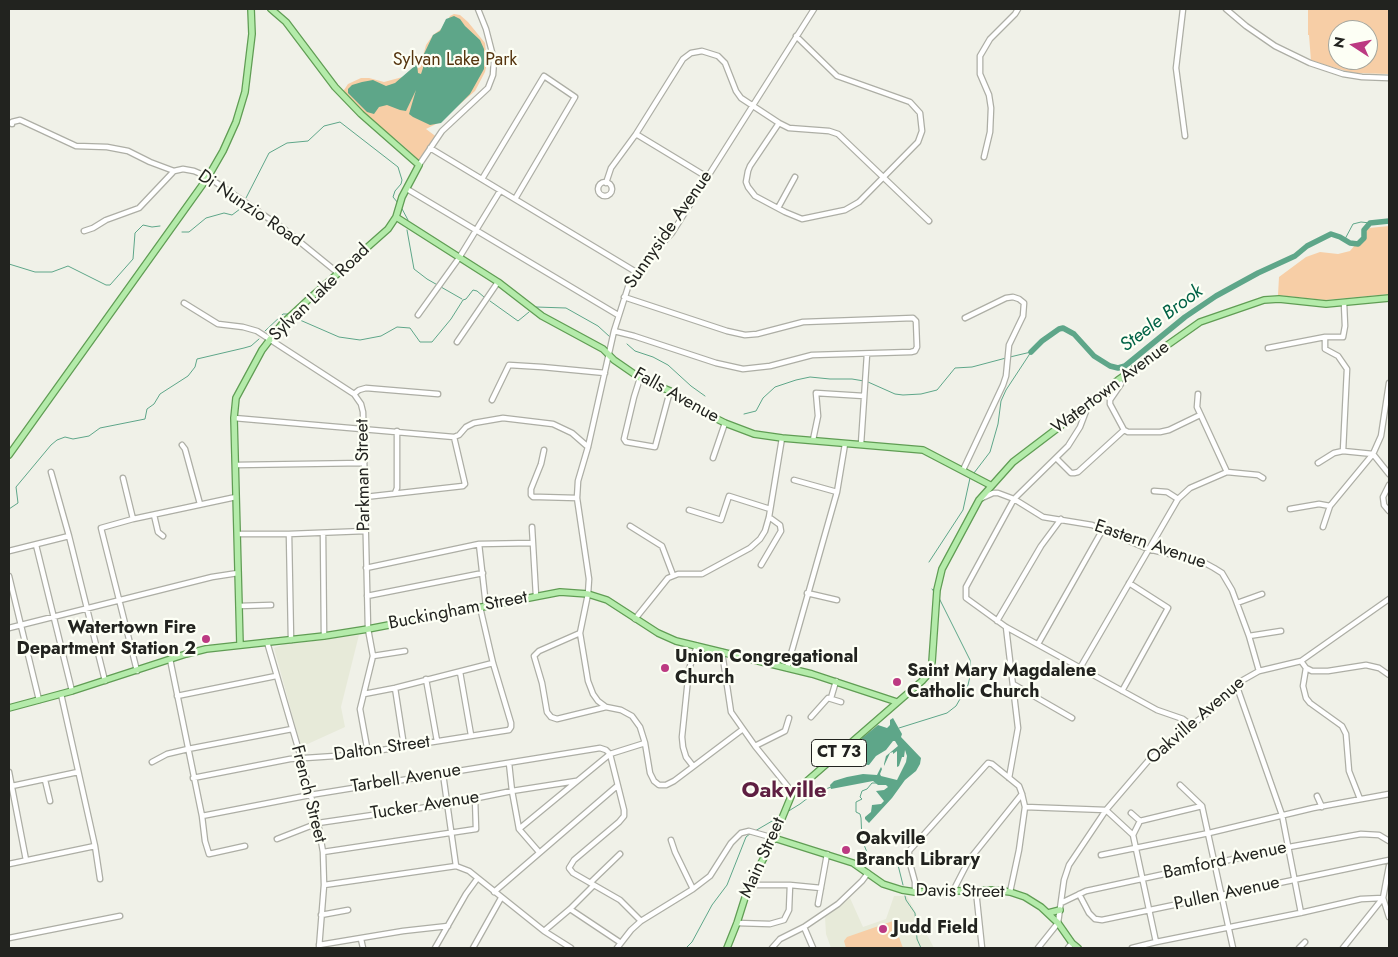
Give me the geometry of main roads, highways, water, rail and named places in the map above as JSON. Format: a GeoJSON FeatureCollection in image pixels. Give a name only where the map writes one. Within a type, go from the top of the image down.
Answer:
{"type":"FeatureCollection","features":[{"type":"Feature","properties":{"kind":"main road"},"geometry":{"type":"LineString","coordinates":[[9,455],[208,177],[223,151],[236,122],[245,92],[252,34],[251,9]]}},
{"type":"Feature","properties":{"kind":"main road","name":"Sylvan Lake Road"},"geometry":{"type":"LineString","coordinates":[[240,645],[234,418],[236,398],[270,339],[291,315],[388,229],[396,217],[406,189],[419,165],[361,114],[335,87],[286,22],[271,9]]}},
{"type":"Feature","properties":{"kind":"main road","name":"Falls Avenue"},"geometry":{"type":"LineString","coordinates":[[396,217],[498,282],[542,316],[603,349],[640,378],[670,391],[701,411],[725,422],[754,434],[782,438],[924,450],[990,485]]}},
{"type":"Feature","properties":{"kind":"main road","name":"Watertown Avenue"},"geometry":{"type":"LineString","coordinates":[[934,619],[940,573],[979,500],[990,485],[1013,462],[1118,380],[1200,322],[1264,300],[1279,299],[1315,304],[1389,298]]}},
{"type":"Feature","properties":{"kind":"main road","name":"Buckingham Street"},"geometry":{"type":"LineString","coordinates":[[9,708],[72,691],[200,651],[368,630],[560,592],[588,594],[606,600],[658,634],[676,641],[836,681],[897,702]]}},
{"type":"Feature","properties":{"kind":"main road","name":"Main Street"},"geometry":{"type":"LineString","coordinates":[[726,948],[750,885],[774,838],[793,794],[922,681],[930,670],[932,662],[934,619]]}},
{"type":"Feature","properties":{"kind":"main road","name":"Davis Street"},"geometry":{"type":"LineString","coordinates":[[774,838],[853,863],[883,884],[902,890],[914,892],[976,890],[1010,892],[1025,897],[1048,913],[1058,923],[1070,946]]}},
{"type":"Feature","properties":{"kind":"main road"},"geometry":{"type":"LineString","coordinates":[[1048,913],[1060,910]]}},
{"type":"Feature","properties":{"kind":"main road"},"geometry":{"type":"LineString","coordinates":[[1070,946],[1078,948]]}},
{"type":"Feature","properties":{"kind":"waterway"},"geometry":{"type":"LineString","coordinates":[[246,198],[269,153],[287,143],[308,141],[324,126],[340,122],[398,167],[402,180],[393,197],[398,203]]}},
{"type":"Feature","properties":{"kind":"waterway"},"geometry":{"type":"LineString","coordinates":[[401,207],[408,220]]}},
{"type":"Feature","properties":{"kind":"waterway"},"geometry":{"type":"LineString","coordinates":[[182,232],[189,232],[206,218],[224,213],[232,215],[240,209]]}},
{"type":"Feature","properties":{"kind":"waterway","name":"Steele Brook"},"geometry":{"type":"LineString","coordinates":[[1031,352],[1042,341],[1063,328],[1074,334],[1094,356],[1110,366],[1118,368],[1125,366],[1185,317],[1216,296],[1258,273],[1295,256],[1307,246],[1331,234],[1350,243],[1358,244],[1364,238],[1364,230],[1370,223],[1389,221]]}},
{"type":"Feature","properties":{"kind":"waterway","name":"Steele Brook"},"geometry":{"type":"LineString","coordinates":[[1345,239],[1353,224],[1361,222],[1370,223]]}},
{"type":"Feature","properties":{"kind":"waterway"},"geometry":{"type":"LineString","coordinates":[[9,264],[35,272],[52,272],[68,266],[106,285],[110,285],[133,259],[135,233],[143,225],[160,226]]}},
{"type":"Feature","properties":{"kind":"waterway"},"geometry":{"type":"LineString","coordinates":[[407,230],[414,269],[427,279],[462,299]]}},
{"type":"Feature","properties":{"kind":"waterway"},"geometry":{"type":"LineString","coordinates":[[293,317],[339,337],[360,340],[381,336],[397,327],[410,328],[420,342],[432,342],[451,319],[463,300],[473,290],[484,297]]}},
{"type":"Feature","properties":{"kind":"waterway"},"geometry":{"type":"LineString","coordinates":[[490,301],[518,321],[529,312]]}},
{"type":"Feature","properties":{"kind":"waterway"},"geometry":{"type":"LineString","coordinates":[[536,307],[566,308],[598,326],[610,337]]}},
{"type":"Feature","properties":{"kind":"waterway"},"geometry":{"type":"LineString","coordinates":[[265,331],[283,314],[290,314]]}},
{"type":"Feature","properties":{"kind":"waterway"},"geometry":{"type":"LineString","coordinates":[[9,509],[18,503],[16,487],[57,440],[65,437],[73,439],[89,436],[100,428],[145,419],[147,409],[154,404],[160,394],[188,376],[195,367],[197,359],[251,346],[259,339]]}},
{"type":"Feature","properties":{"kind":"waterway"},"geometry":{"type":"LineString","coordinates":[[627,344],[635,351],[653,357],[668,365],[705,396]]}},
{"type":"Feature","properties":{"kind":"waterway"},"geometry":{"type":"LineString","coordinates":[[1010,357],[1031,352]]}},
{"type":"Feature","properties":{"kind":"waterway","name":"Steele Brook"},"geometry":{"type":"LineString","coordinates":[[974,473],[990,452],[998,424],[1001,401],[1006,390],[1031,352]]}},
{"type":"Feature","properties":{"kind":"waterway"},"geometry":{"type":"LineString","coordinates":[[868,382],[895,394],[921,394],[937,390],[955,368],[972,367],[1006,358]]}},
{"type":"Feature","properties":{"kind":"waterway"},"geometry":{"type":"LineString","coordinates":[[744,414],[756,411],[763,398],[775,387],[796,380],[810,377],[864,381]]}},
{"type":"Feature","properties":{"kind":"waterway","name":"Steele Brook"},"geometry":{"type":"LineString","coordinates":[[929,562],[963,510],[970,478]]}},
{"type":"Feature","properties":{"kind":"waterway","name":"Steele Brook"},"geometry":{"type":"LineString","coordinates":[[932,589],[935,593]]}},
{"type":"Feature","properties":{"kind":"waterway","name":"Steele Brook"},"geometry":{"type":"LineString","coordinates":[[899,728],[947,713],[956,706],[968,685],[971,672],[970,660],[939,598]]}},
{"type":"Feature","properties":{"kind":"waterway"},"geometry":{"type":"LineString","coordinates":[[878,783],[872,783],[867,789],[862,791],[860,797],[862,799],[856,802],[856,812],[860,814],[861,818],[862,840],[869,857],[898,865],[903,885]]}},
{"type":"Feature","properties":{"kind":"waterway","name":"Steele Brook"},"geometry":{"type":"LineString","coordinates":[[787,812],[813,794],[831,787]]}},
{"type":"Feature","properties":{"kind":"waterway","name":"Steele Brook"},"geometry":{"type":"LineString","coordinates":[[755,831],[779,817]]}},
{"type":"Feature","properties":{"kind":"waterway","name":"Steele Brook"},"geometry":{"type":"LineString","coordinates":[[686,948],[692,942],[712,905],[727,885],[746,837],[751,833]]}},
{"type":"Feature","properties":{"kind":"waterway"},"geometry":{"type":"LineString","coordinates":[[905,896],[915,913],[917,939],[921,948]]}},
{"type":"Feature","properties":{"kind":"place","name":"Watertown Fire Department Station 2"},"geometry":{"type":"Point","coordinates":[206,639]}},
{"type":"Feature","properties":{"kind":"place","name":"Union Congregational Church"},"geometry":{"type":"Point","coordinates":[665,668]}},
{"type":"Feature","properties":{"kind":"place","name":"Saint Mary Magdalene Catholic Church"},"geometry":{"type":"Point","coordinates":[897,682]}},
{"type":"Feature","properties":{"kind":"place","name":"Oakville Branch Library"},"geometry":{"type":"Point","coordinates":[846,850]}},
{"type":"Feature","properties":{"kind":"place","name":"Judd Field"},"geometry":{"type":"Point","coordinates":[883,929]}},
{"type":"Feature","properties":{"kind":"district","name":"Oakville"},"geometry":{"type":"Point","coordinates":[784,792]}},
{"type":"Feature","properties":{"kind":"park label","name":"Sylvan Lake Park"},"geometry":{"type":"Point","coordinates":[455,61]}}]}
